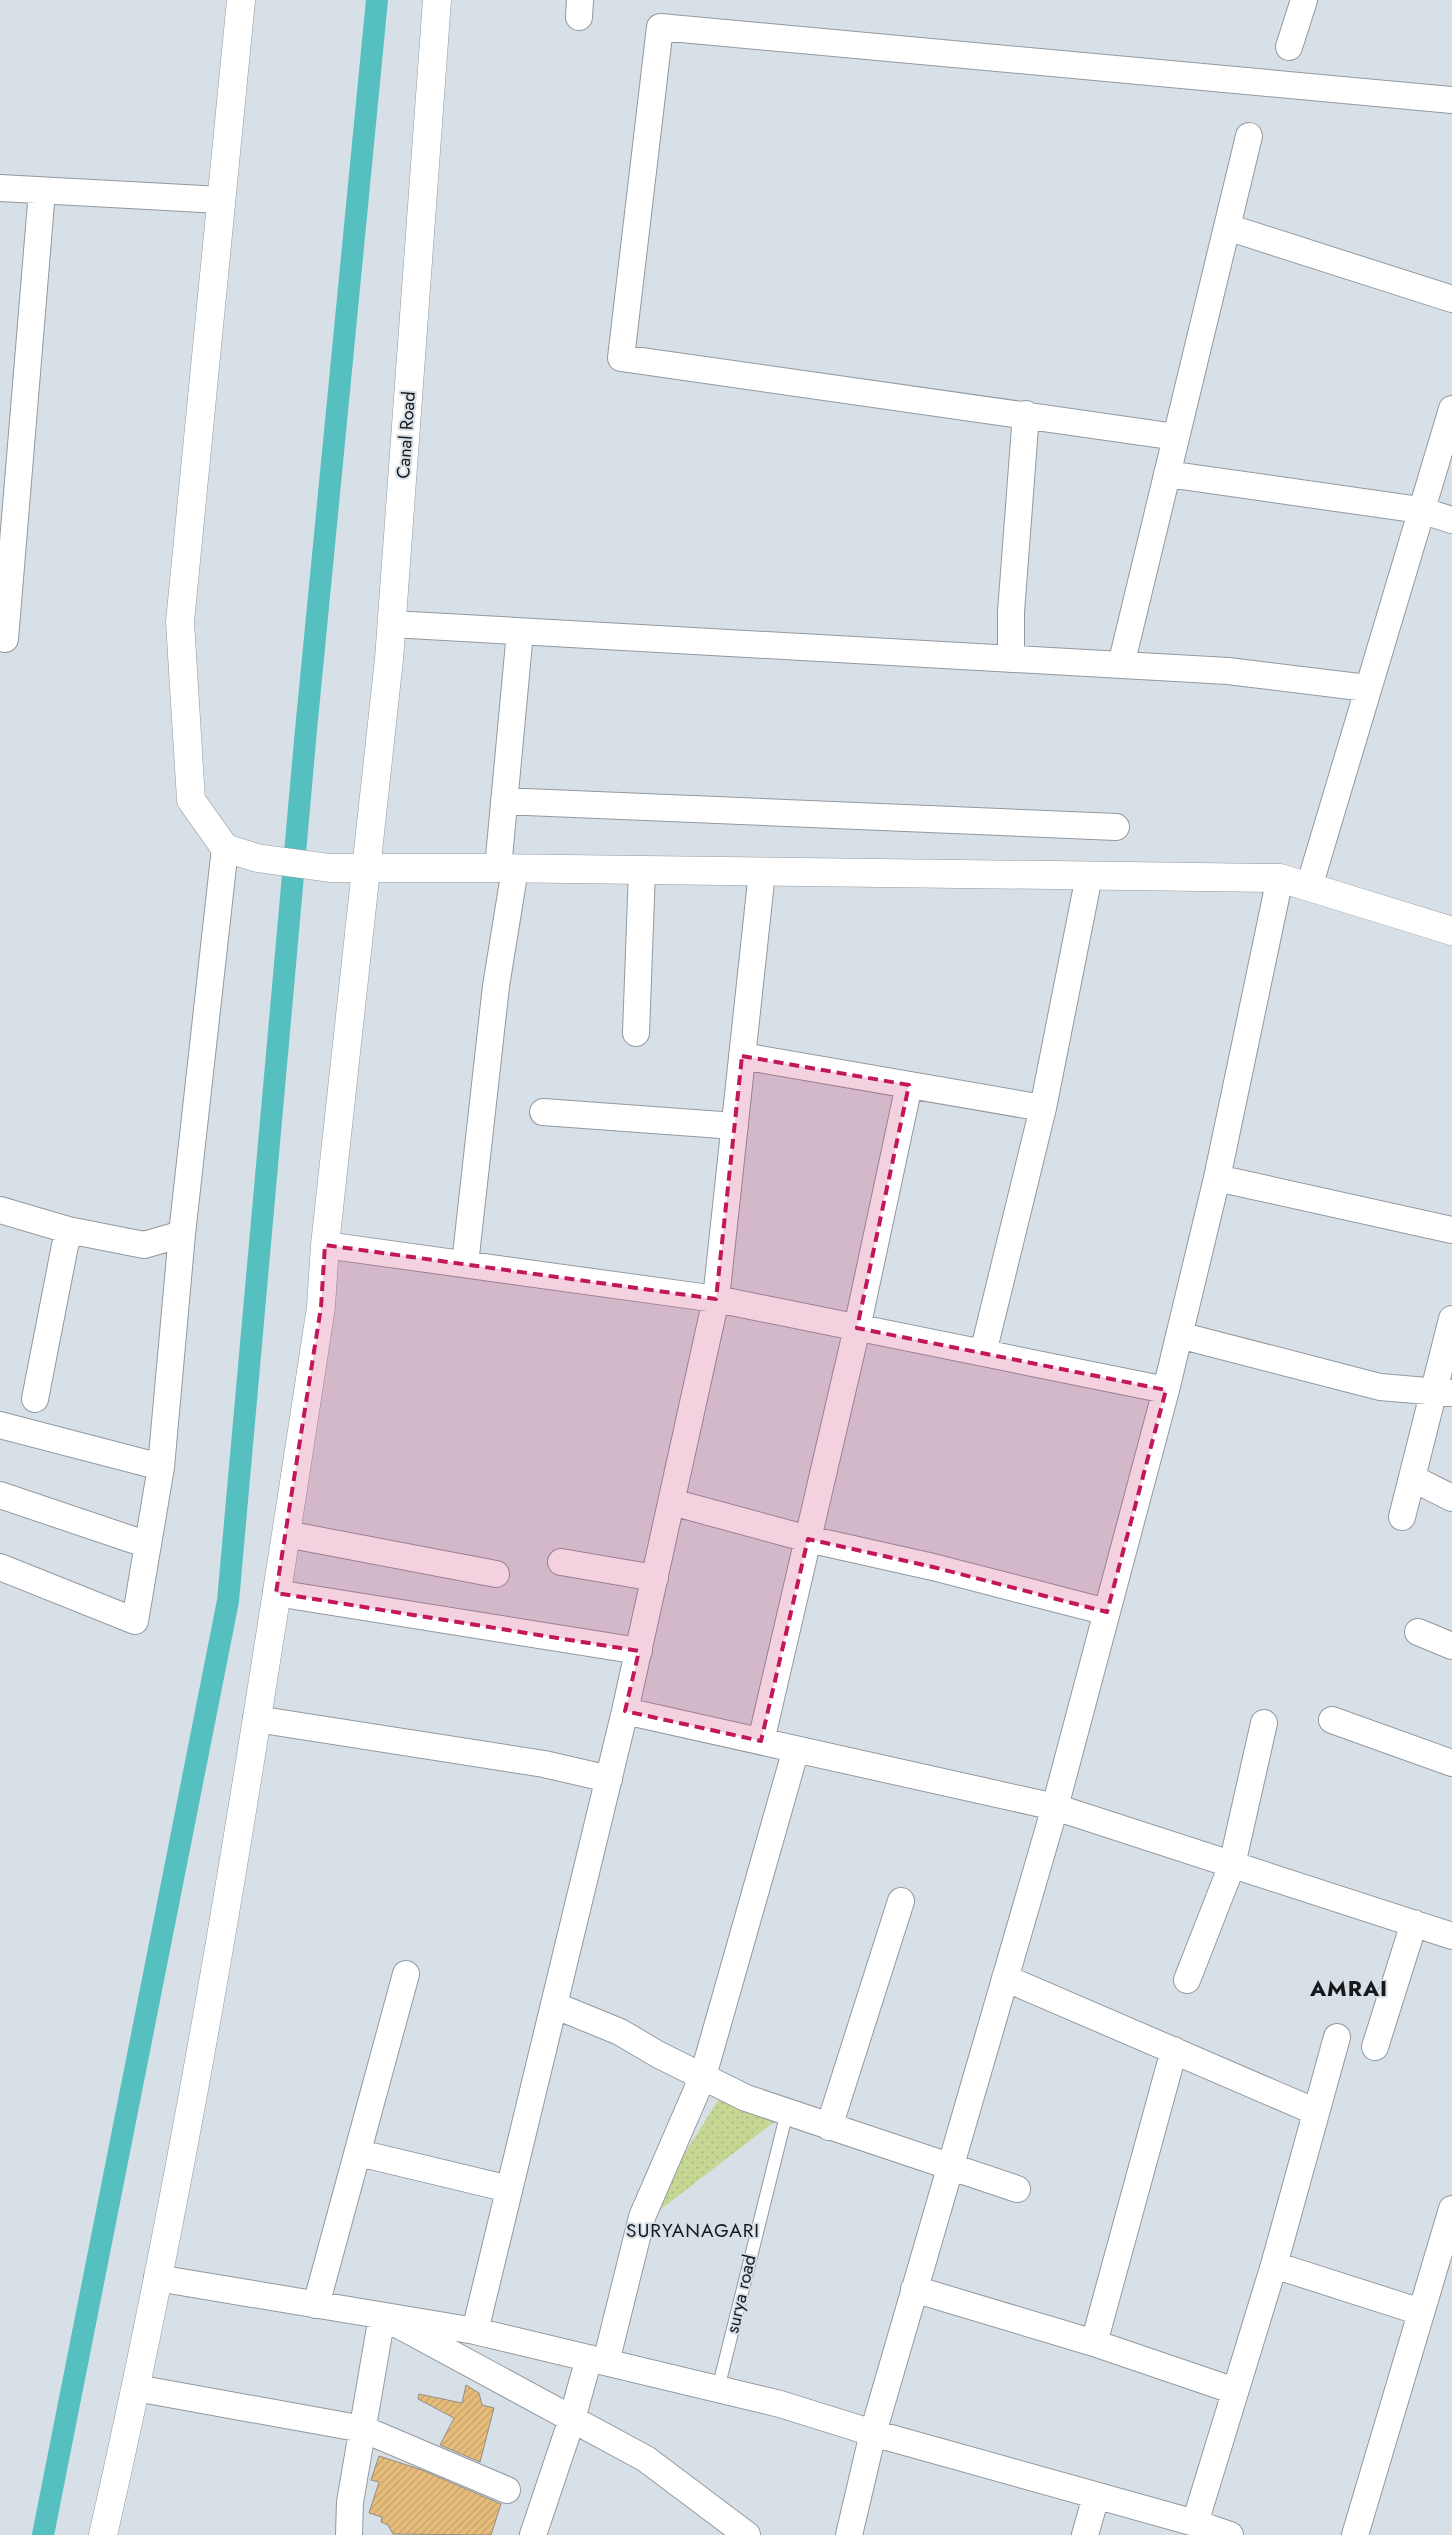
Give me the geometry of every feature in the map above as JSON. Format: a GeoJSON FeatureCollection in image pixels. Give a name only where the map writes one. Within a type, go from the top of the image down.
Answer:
{"type":"FeatureCollection","features":[{"type":"Feature","properties":{"kind":"street"},"geometry":{"type":"LineString","coordinates":[[241,0],[180,622],[191,800],[225,848],[257,858],[330,868],[507,868],[1280,878],[1452,931]]}},
{"type":"Feature","properties":{"kind":"street","name":"Canal Road"},"geometry":{"type":"LineString","coordinates":[[103,2535],[136,2388],[214,1989],[321,1307],[325,1246],[392,624],[437,0]]}},
{"type":"Feature","properties":{"kind":"street"},"geometry":{"type":"LineString","coordinates":[[1289,47],[1304,0]]}},
{"type":"Feature","properties":{"kind":"street"},"geometry":{"type":"LineString","coordinates":[[1176,437],[1026,414],[620,358],[660,27],[1452,100]]}},
{"type":"Feature","properties":{"kind":"street"},"geometry":{"type":"LineString","coordinates":[[1121,665],[1249,136]]}},
{"type":"Feature","properties":{"kind":"street"},"geometry":{"type":"LineString","coordinates":[[0,188],[221,200]]}},
{"type":"Feature","properties":{"kind":"street"},"geometry":{"type":"LineString","coordinates":[[5,639],[42,191]]}},
{"type":"Feature","properties":{"kind":"street"},"geometry":{"type":"LineString","coordinates":[[1227,227],[1452,299]]}},
{"type":"Feature","properties":{"kind":"street"},"geometry":{"type":"LineString","coordinates":[[1309,887],[1420,510],[1452,409]]}},
{"type":"Feature","properties":{"kind":"street"},"geometry":{"type":"LineString","coordinates":[[1011,659],[1011,612],[1026,414]]}},
{"type":"Feature","properties":{"kind":"street"},"geometry":{"type":"LineString","coordinates":[[1167,474],[1420,510],[1452,520]]}},
{"type":"Feature","properties":{"kind":"street"},"geometry":{"type":"LineString","coordinates":[[392,624],[1228,671],[1367,688]]}},
{"type":"Feature","properties":{"kind":"street"},"geometry":{"type":"LineString","coordinates":[[465,1264],[496,986],[507,868],[504,801],[520,632]]}},
{"type":"Feature","properties":{"kind":"street"},"geometry":{"type":"LineString","coordinates":[[504,801],[1116,827]]}},
{"type":"Feature","properties":{"kind":"street"},"geometry":{"type":"LineString","coordinates":[[0,1567],[135,1621],[160,1467],[182,1234],[225,848]]}},
{"type":"Feature","properties":{"kind":"street"},"geometry":{"type":"LineString","coordinates":[[636,1033],[642,870]]}},
{"type":"Feature","properties":{"kind":"street"},"geometry":{"type":"LineString","coordinates":[[475,2331],[626,1711],[716,1299],[762,872]]}},
{"type":"Feature","properties":{"kind":"street"},"geometry":{"type":"LineString","coordinates":[[983,1353],[1043,1108],[1089,876]]}},
{"type":"Feature","properties":{"kind":"street"},"geometry":{"type":"LineString","coordinates":[[849,2535],[873,2433],[1055,1807],[1166,1390],[1217,1178],[1280,878]]}},
{"type":"Feature","properties":{"kind":"street"},"geometry":{"type":"LineString","coordinates":[[742,1056],[1043,1108]]}},
{"type":"Feature","properties":{"kind":"street"},"geometry":{"type":"LineString","coordinates":[[761,1741],[857,1328],[909,1085]]}},
{"type":"Feature","properties":{"kind":"street"},"geometry":{"type":"LineString","coordinates":[[543,1112],[735,1126]]}},
{"type":"Feature","properties":{"kind":"street"},"geometry":{"type":"LineString","coordinates":[[1217,1178],[1452,1230]]}},
{"type":"Feature","properties":{"kind":"street"},"geometry":{"type":"LineString","coordinates":[[0,1210],[68,1230],[144,1245],[182,1234]]}},
{"type":"Feature","properties":{"kind":"street"},"geometry":{"type":"LineString","coordinates":[[35,1399],[68,1230]]}},
{"type":"Feature","properties":{"kind":"street"},"geometry":{"type":"LineString","coordinates":[[325,1246],[716,1299],[1166,1390]]}},
{"type":"Feature","properties":{"kind":"street"},"geometry":{"type":"LineString","coordinates":[[1402,1517],[1412,1478],[1444,1392],[1452,1319]]}},
{"type":"Feature","properties":{"kind":"street"},"geometry":{"type":"LineString","coordinates":[[1179,1335],[1380,1388],[1444,1392]]}},
{"type":"Feature","properties":{"kind":"street"},"geometry":{"type":"LineString","coordinates":[[0,1425],[160,1467]]}},
{"type":"Feature","properties":{"kind":"street"},"geometry":{"type":"LineString","coordinates":[[1412,1478],[1452,1498]]}},
{"type":"Feature","properties":{"kind":"street"},"geometry":{"type":"LineString","coordinates":[[0,1495],[148,1545]]}},
{"type":"Feature","properties":{"kind":"street"},"geometry":{"type":"LineString","coordinates":[[672,1502],[808,1540],[933,1567],[1107,1612]]}},
{"type":"Feature","properties":{"kind":"street"},"geometry":{"type":"LineString","coordinates":[[286,1534],[496,1574]]}},
{"type":"Feature","properties":{"kind":"street"},"geometry":{"type":"LineString","coordinates":[[561,1562],[655,1578]]}},
{"type":"Feature","properties":{"kind":"street"},"geometry":{"type":"LineString","coordinates":[[276,1594],[638,1651]]}},
{"type":"Feature","properties":{"kind":"street"},"geometry":{"type":"LineString","coordinates":[[1418,1632],[1452,1646]]}},
{"type":"Feature","properties":{"kind":"street"},"geometry":{"type":"LineString","coordinates":[[626,1711],[1055,1807],[1452,1935]]}},
{"type":"Feature","properties":{"kind":"street"},"geometry":{"type":"LineString","coordinates":[[256,1719],[544,1764],[609,1779]]}},
{"type":"Feature","properties":{"kind":"street"},"geometry":{"type":"LineString","coordinates":[[1332,1720],[1452,1764]]}},
{"type":"Feature","properties":{"kind":"street"},"geometry":{"type":"LineString","coordinates":[[1187,1980],[1232,1864],[1264,1723]]}},
{"type":"Feature","properties":{"kind":"street"},"geometry":{"type":"LineString","coordinates":[[533,2535],[572,2419],[598,2360],[642,2216],[702,2076],[796,1749]]}},
{"type":"Feature","properties":{"kind":"street"},"geometry":{"type":"LineString","coordinates":[[829,2127],[901,1901]]}},
{"type":"Feature","properties":{"kind":"street"},"geometry":{"type":"LineString","coordinates":[[1375,2047],[1414,1924]]}},
{"type":"Feature","properties":{"kind":"street"},"geometry":{"type":"LineString","coordinates":[[316,2305],[406,1974]]}},
{"type":"Feature","properties":{"kind":"street"},"geometry":{"type":"LineString","coordinates":[[1005,1978],[1316,2112]]}},
{"type":"Feature","properties":{"kind":"street"},"geometry":{"type":"LineString","coordinates":[[554,2005],[620,2032],[746,2098],[950,2168],[1018,2189]]}},
{"type":"Feature","properties":{"kind":"street"},"geometry":{"type":"LineString","coordinates":[[1194,2523],[1274,2265],[1337,2037]]}},
{"type":"Feature","properties":{"kind":"street"},"geometry":{"type":"LineString","coordinates":[[1094,2343],[1174,2050]]}},
{"type":"Feature","properties":{"kind":"street"},"geometry":{"type":"LineString","coordinates":[[358,2153],[509,2189]]}},
{"type":"Feature","properties":{"kind":"street"},"geometry":{"type":"LineString","coordinates":[[1355,2535],[1421,2312],[1443,2272],[1452,2209]]}},
{"type":"Feature","properties":{"kind":"street"},"geometry":{"type":"LineString","coordinates":[[1274,2265],[1421,2312]]}},
{"type":"Feature","properties":{"kind":"street"},"geometry":{"type":"LineString","coordinates":[[157,2278],[475,2331],[598,2360],[780,2404],[873,2433],[1194,2523],[1226,2534]]}},
{"type":"Feature","properties":{"kind":"street"},"geometry":{"type":"LineString","coordinates":[[914,2290],[1094,2343],[1235,2391]]}},
{"type":"Feature","properties":{"kind":"street"},"geometry":{"type":"LineString","coordinates":[[382,2316],[646,2459],[747,2535]]}},
{"type":"Feature","properties":{"kind":"street"},"geometry":{"type":"LineString","coordinates":[[348,2535],[350,2502],[382,2316]]}},
{"type":"Feature","properties":{"kind":"street"},"geometry":{"type":"LineString","coordinates":[[136,2388],[363,2429],[507,2490]]}},
{"type":"Feature","properties":{"kind":"street"},"geometry":{"type":"LineString","coordinates":[[1084,2535],[1096,2496]]}},
{"type":"Feature","properties":{"kind":"lane","name":"surya road"},"geometry":{"type":"LineString","coordinates":[[718,2389],[787,2112]]}},
{"type":"Feature","properties":{"kind":"highlighted area"},"geometry":{"type":"Polygon","coordinates":[[[742,1056],[909,1085],[857,1328],[1166,1390],[1107,1612],[933,1567],[808,1539],[761,1741],[625,1711],[639,1651],[276,1593],[321,1307],[325,1245],[716,1299],[742,1056]]]}},
{"type":"Feature","properties":{"kind":"green space"},"geometry":{"type":"Polygon","coordinates":[[[722,2094],[787,2112],[639,2226],[722,2094]]]}},
{"type":"Feature","properties":{"kind":"building"},"geometry":{"type":"Polygon","coordinates":[[[466,2385],[479,2393],[482,2405],[494,2408],[480,2462],[440,2445],[454,2418],[418,2399],[419,2394],[462,2403],[466,2385]]]}},
{"type":"Feature","properties":{"kind":"building"},"geometry":{"type":"Polygon","coordinates":[[[379,2456],[422,2470],[501,2504],[491,2535],[393,2534],[388,2525],[381,2522],[382,2517],[369,2513],[379,2482],[371,2480],[379,2456]]]}},
{"type":"Feature","properties":{"kind":"waterway"},"geometry":{"type":"LineString","coordinates":[[43,2535],[228,1601],[306,730],[377,0]]}},
{"type":"Feature","properties":{"kind":"district","name":"AMRAI"},"geometry":{"type":"Point","coordinates":[1349,1988]}},
{"type":"Feature","properties":{"kind":"district","name":"SURYANAGARI"},"geometry":{"type":"Point","coordinates":[693,2230]}}]}
